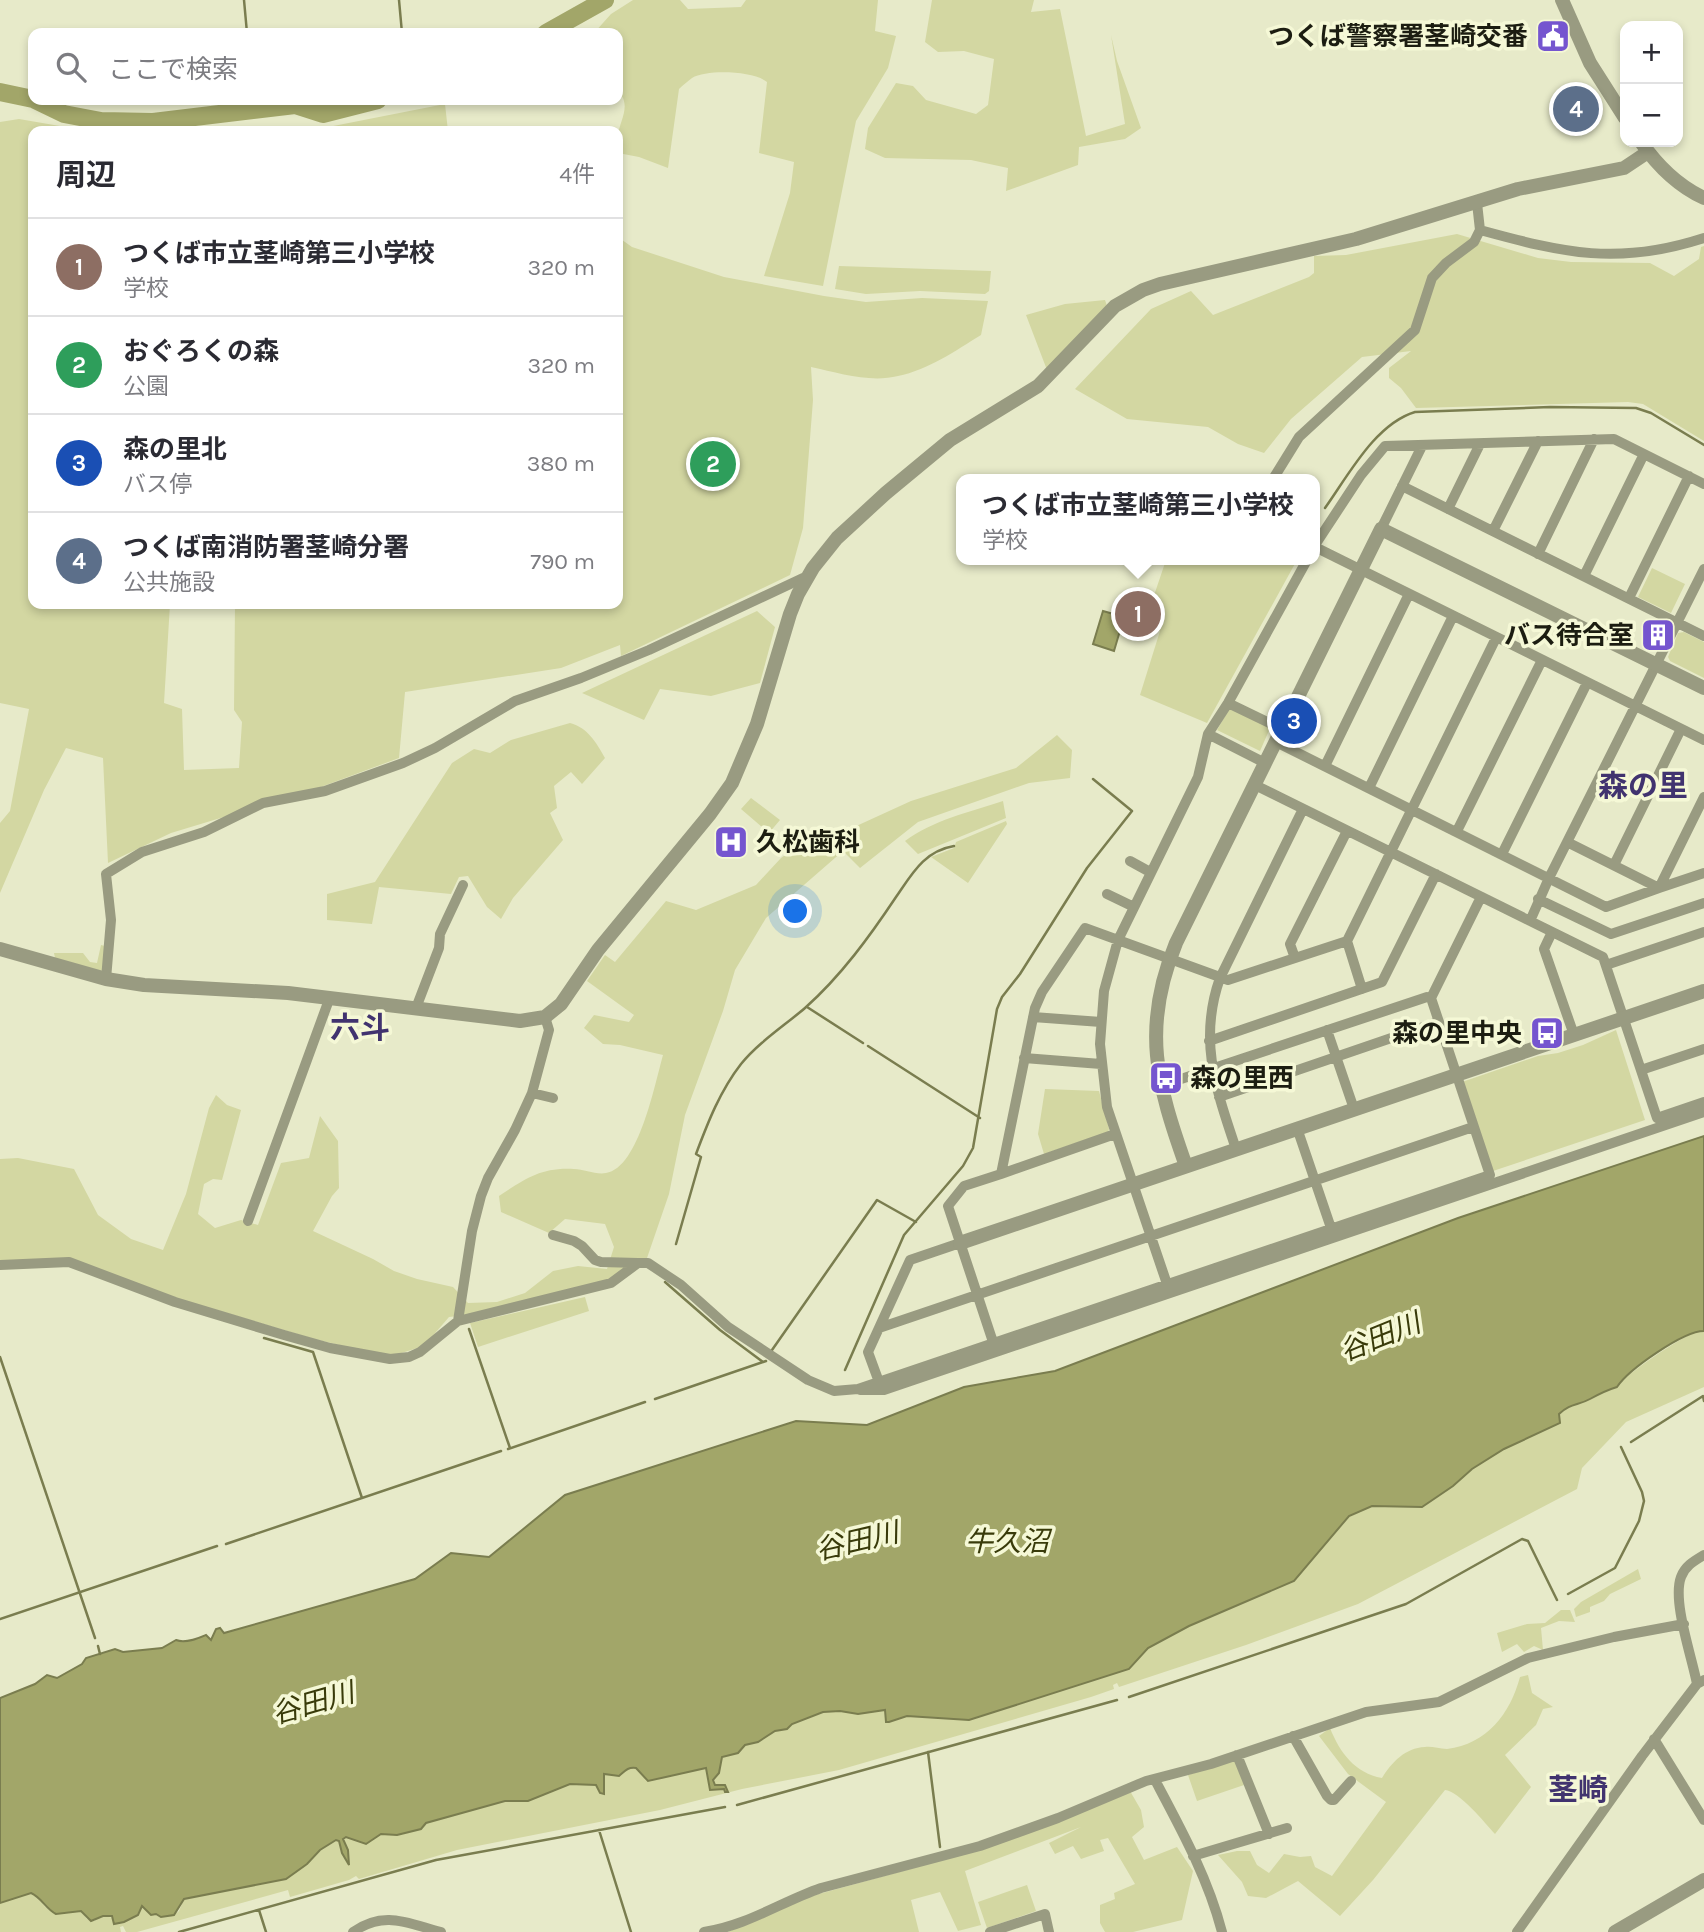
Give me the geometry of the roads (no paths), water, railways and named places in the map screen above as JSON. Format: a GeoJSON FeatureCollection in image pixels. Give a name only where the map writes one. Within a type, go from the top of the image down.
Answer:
{"type":"FeatureCollection","features":[{"type":"Feature","properties":{"kind":"street"},"geometry":{"type":"LineString","coordinates":[[1562,0],[1590,63],[1620,110]]}},
{"type":"Feature","properties":{"kind":"street"},"geometry":{"type":"LineString","coordinates":[[0,949],[106,979],[159,987],[330,997],[520,1021],[545,1017],[561,1004],[598,950],[732,783],[757,724],[790,614],[798,594],[823,554],[886,493],[950,440],[1038,386],[1115,306],[1143,290],[1356,239],[1538,184],[1624,168],[1644,147],[1672,176],[1704,198]]}},
{"type":"Feature","properties":{"kind":"street"},"geometry":{"type":"LineString","coordinates":[[1276,474],[1299,437],[1415,330],[1432,278],[1446,263],[1474,242],[1480,230],[1477,203]]}},
{"type":"Feature","properties":{"kind":"street"},"geometry":{"type":"LineString","coordinates":[[1480,230],[1548,248],[1593,255],[1665,248],[1704,238]]}},
{"type":"Feature","properties":{"kind":"street"},"geometry":{"type":"LineString","coordinates":[[1538,554],[1594,439]]}},
{"type":"Feature","properties":{"kind":"street"},"geometry":{"type":"LineString","coordinates":[[1320,539],[1361,475],[1385,446],[1614,439],[1704,484]]}},
{"type":"Feature","properties":{"kind":"street"},"geometry":{"type":"LineString","coordinates":[[1493,531],[1538,441]]}},
{"type":"Feature","properties":{"kind":"street"},"geometry":{"type":"LineString","coordinates":[[1448,509],[1480,443]]}},
{"type":"Feature","properties":{"kind":"street"},"geometry":{"type":"LineString","coordinates":[[1186,1166],[1160,1086],[1156,1056],[1156,1016],[1170,960],[1422,446]]}},
{"type":"Feature","properties":{"kind":"street"},"geometry":{"type":"LineString","coordinates":[[1584,576],[1644,454]]}},
{"type":"Feature","properties":{"kind":"street"},"geometry":{"type":"LineString","coordinates":[[1629,598],[1689,476]]}},
{"type":"Feature","properties":{"kind":"street"},"geometry":{"type":"LineString","coordinates":[[1402,486],[1704,636]]}},
{"type":"Feature","properties":{"kind":"street"},"geometry":{"type":"LineString","coordinates":[[1381,529],[1704,688]]}},
{"type":"Feature","properties":{"kind":"street"},"geometry":{"type":"LineString","coordinates":[[1320,550],[1704,740]]}},
{"type":"Feature","properties":{"kind":"street"},"geometry":{"type":"LineString","coordinates":[[1167,1284],[1107,1107],[1101,1064],[1104,991],[1118,940],[1198,776],[1208,734],[1304,565]]}},
{"type":"Feature","properties":{"kind":"street"},"geometry":{"type":"LineString","coordinates":[[1530,921],[1538,899],[1704,569]]}},
{"type":"Feature","properties":{"kind":"street"},"geometry":{"type":"LineString","coordinates":[[106,979],[111,920],[106,874],[142,852],[204,832],[263,803],[326,791],[403,763],[435,748],[515,701],[638,655],[803,578]]}},
{"type":"Feature","properties":{"kind":"street"},"geometry":{"type":"LineString","coordinates":[[1325,766],[1409,594]]}},
{"type":"Feature","properties":{"kind":"street"},"geometry":{"type":"LineString","coordinates":[[1369,788],[1452,616]]}},
{"type":"Feature","properties":{"kind":"street"},"geometry":{"type":"LineString","coordinates":[[1362,989],[1347,941],[1496,638]]}},
{"type":"Feature","properties":{"kind":"street"},"geometry":{"type":"LineString","coordinates":[[1457,831],[1542,660]]}},
{"type":"Feature","properties":{"kind":"street"},"geometry":{"type":"LineString","coordinates":[[1502,853],[1587,683]]}},
{"type":"Feature","properties":{"kind":"street"},"geometry":{"type":"LineString","coordinates":[[1228,703],[1325,766],[1606,907],[1704,873]]}},
{"type":"Feature","properties":{"kind":"street"},"geometry":{"type":"LineString","coordinates":[[1614,865],[1681,729]]}},
{"type":"Feature","properties":{"kind":"street"},"geometry":{"type":"LineString","coordinates":[[1208,734],[1265,763]]}},
{"type":"Feature","properties":{"kind":"street"},"geometry":{"type":"LineString","coordinates":[[1255,785],[1603,957],[1657,1118],[1704,1102]]}},
{"type":"Feature","properties":{"kind":"street"},"geometry":{"type":"LineString","coordinates":[[1659,888],[1704,797]]}},
{"type":"Feature","properties":{"kind":"street"},"geometry":{"type":"LineString","coordinates":[[1236,1149],[1212,1069],[1209,1041],[1213,1001],[1220,978],[1303,809]]}},
{"type":"Feature","properties":{"kind":"street"},"geometry":{"type":"LineString","coordinates":[[1295,958],[1290,944],[1347,831]]}},
{"type":"Feature","properties":{"kind":"street"},"geometry":{"type":"LineString","coordinates":[[1567,842],[1659,888]]}},
{"type":"Feature","properties":{"kind":"street"},"geometry":{"type":"LineString","coordinates":[[1130,861],[1150,872]]}},
{"type":"Feature","properties":{"kind":"street"},"geometry":{"type":"LineString","coordinates":[[1209,1041],[1382,982],[1436,874]]}},
{"type":"Feature","properties":{"kind":"street"},"geometry":{"type":"LineString","coordinates":[[416,1007],[439,948],[440,934],[463,885]]}},
{"type":"Feature","properties":{"kind":"street"},"geometry":{"type":"LineString","coordinates":[[1107,894],[1134,907]]}},
{"type":"Feature","properties":{"kind":"street"},"geometry":{"type":"LineString","coordinates":[[553,1235],[574,1241],[595,1260],[601,1262],[648,1263],[656,1266],[728,1327],[813,1383],[834,1391],[858,1389],[1490,1175],[1431,998],[1481,897]]}},
{"type":"Feature","properties":{"kind":"street"},"geometry":{"type":"LineString","coordinates":[[1538,899],[1611,934],[1704,903]]}},
{"type":"Feature","properties":{"kind":"street"},"geometry":{"type":"LineString","coordinates":[[1001,1174],[1033,1017],[1042,992],[1085,928],[1231,980],[1347,941]]}},
{"type":"Feature","properties":{"kind":"street"},"geometry":{"type":"LineString","coordinates":[[1552,932],[1544,949],[1574,1035]]}},
{"type":"Feature","properties":{"kind":"street"},"geometry":{"type":"LineString","coordinates":[[1606,965],[1704,932]]}},
{"type":"Feature","properties":{"kind":"street"},"geometry":{"type":"LineString","coordinates":[[879,1382],[868,1352],[909,1260],[1704,991]]}},
{"type":"Feature","properties":{"kind":"street"},"geometry":{"type":"LineString","coordinates":[[248,1221],[330,997]]}},
{"type":"Feature","properties":{"kind":"street"},"geometry":{"type":"LineString","coordinates":[[1160,1086],[1427,997],[1431,998]]}},
{"type":"Feature","properties":{"kind":"street"},"geometry":{"type":"LineString","coordinates":[[458,1321],[472,1231],[481,1196],[532,1093],[549,1030],[545,1017]]}},
{"type":"Feature","properties":{"kind":"street"},"geometry":{"type":"LineString","coordinates":[[1033,1017],[1101,1021]]}},
{"type":"Feature","properties":{"kind":"street"},"geometry":{"type":"LineString","coordinates":[[1219,1097],[1438,1023]]}},
{"type":"Feature","properties":{"kind":"street"},"geometry":{"type":"LineString","coordinates":[[1327,1030],[1353,1109]]}},
{"type":"Feature","properties":{"kind":"street"},"geometry":{"type":"LineString","coordinates":[[1641,1070],[1704,1049]]}},
{"type":"Feature","properties":{"kind":"street"},"geometry":{"type":"LineString","coordinates":[[1024,1058],[1101,1064]]}},
{"type":"Feature","properties":{"kind":"street"},"geometry":{"type":"LineString","coordinates":[[532,1093],[553,1098]]}},
{"type":"Feature","properties":{"kind":"street"},"geometry":{"type":"LineString","coordinates":[[858,1389],[884,1390],[1704,1112]]}},
{"type":"Feature","properties":{"kind":"street"},"geometry":{"type":"LineString","coordinates":[[879,1328],[1473,1127]]}},
{"type":"Feature","properties":{"kind":"street"},"geometry":{"type":"LineString","coordinates":[[1297,1128],[1331,1228]]}},
{"type":"Feature","properties":{"kind":"street"},"geometry":{"type":"LineString","coordinates":[[993,1342],[947,1206],[964,1186],[1115,1134]]}},
{"type":"Feature","properties":{"kind":"street"},"geometry":{"type":"LineString","coordinates":[[0,1265],[53,1262],[83,1265],[175,1302],[330,1348],[377,1357],[409,1357],[428,1346],[447,1327],[458,1321],[611,1283],[638,1263]]}},
{"type":"Feature","properties":{"kind":"street"},"geometry":{"type":"LineString","coordinates":[[1517,1932],[1654,1739],[1701,1682],[1677,1597],[1681,1577],[1690,1563],[1704,1555]]}},
{"type":"Feature","properties":{"kind":"street"},"geometry":{"type":"LineString","coordinates":[[704,1932],[741,1924],[821,1888],[1006,1838],[1146,1781],[1237,1755],[1366,1712],[1439,1702],[1528,1658],[1614,1637],[1684,1624]]}},
{"type":"Feature","properties":{"kind":"street"},"geometry":{"type":"LineString","coordinates":[[1293,1736],[1331,1800],[1351,1781]]}},
{"type":"Feature","properties":{"kind":"street"},"geometry":{"type":"LineString","coordinates":[[1654,1739],[1704,1820]]}},
{"type":"Feature","properties":{"kind":"street"},"geometry":{"type":"LineString","coordinates":[[1237,1755],[1269,1834]]}},
{"type":"Feature","properties":{"kind":"street"},"geometry":{"type":"LineString","coordinates":[[1155,1780],[1207,1887],[1222,1932]]}},
{"type":"Feature","properties":{"kind":"street"},"geometry":{"type":"LineString","coordinates":[[1193,1856],[1287,1828]]}},
{"type":"Feature","properties":{"kind":"street"},"geometry":{"type":"LineString","coordinates":[[1615,1932],[1704,1880]]}},
{"type":"Feature","properties":{"kind":"street"},"geometry":{"type":"LineString","coordinates":[[990,1932],[1045,1914],[1049,1932]]}},
{"type":"Feature","properties":{"kind":"street"},"geometry":{"type":"LineString","coordinates":[[353,1932],[369,1921],[388,1919],[440,1932]]}},
{"type":"Feature","properties":{"kind":"water"},"geometry":{"type":"Polygon","coordinates":[[[1103,611],[1124,617],[1114,651],[1093,644],[1103,611]]]}},
{"type":"Feature","properties":{"kind":"water","name":"牛久沼"},"geometry":{"type":"Polygon","coordinates":[[[1704,1136],[1704,1331],[1670,1344],[1632,1371],[1617,1387],[1567,1408],[1559,1414],[1560,1423],[1504,1449],[1472,1469],[1422,1507],[1372,1506],[1349,1516],[1294,1581],[1189,1626],[1148,1648],[1129,1669],[969,1720],[907,1716],[886,1722],[885,1710],[858,1714],[823,1712],[792,1724],[787,1729],[775,1731],[758,1742],[745,1745],[738,1753],[722,1757],[719,1773],[713,1780],[715,1785],[725,1785],[728,1792],[724,1789],[710,1790],[706,1768],[648,1781],[636,1768],[630,1768],[619,1776],[604,1774],[604,1794],[600,1793],[596,1785],[570,1784],[528,1801],[505,1801],[426,1823],[421,1829],[397,1835],[381,1834],[366,1844],[346,1837],[343,1839],[348,1850],[349,1865],[339,1841],[336,1840],[286,1879],[184,1899],[174,1915],[151,1915],[142,1906],[138,1915],[114,1924],[112,1916],[91,1921],[81,1911],[56,1914],[31,1893],[0,1903],[0,1698],[35,1684],[47,1675],[57,1678],[82,1664],[86,1658],[115,1649],[123,1652],[162,1648],[176,1640],[188,1641],[206,1635],[211,1640],[216,1629],[220,1628],[224,1633],[415,1579],[451,1553],[489,1557],[565,1495],[796,1421],[867,1425],[964,1387],[1055,1371],[1458,1218],[1704,1136]]]}},
{"type":"Feature","properties":{"kind":"waterway"},"geometry":{"type":"LineString","coordinates":[[244,0],[247,28]]}},
{"type":"Feature","properties":{"kind":"waterway"},"geometry":{"type":"LineString","coordinates":[[399,0],[402,28]]}},
{"type":"Feature","properties":{"kind":"waterway"},"geometry":{"type":"LineString","coordinates":[[555,28],[605,0]]}},
{"type":"Feature","properties":{"kind":"waterway"},"geometry":{"type":"LineString","coordinates":[[0,92],[28,98]]}},
{"type":"Feature","properties":{"kind":"waterway"},"geometry":{"type":"LineString","coordinates":[[45,105],[64,114],[101,121],[153,122],[295,105]]}},
{"type":"Feature","properties":{"kind":"waterway"},"geometry":{"type":"LineString","coordinates":[[295,105],[323,114],[358,105]]}},
{"type":"Feature","properties":{"kind":"waterway"},"geometry":{"type":"LineString","coordinates":[[1325,508],[1375,439],[1401,418],[1415,412],[1550,407],[1636,408],[1651,413],[1704,445]]}},
{"type":"Feature","properties":{"kind":"waterway"},"geometry":{"type":"LineString","coordinates":[[845,1370],[904,1235],[963,1166],[973,1148],[997,1009],[1002,997],[1020,974],[1087,868],[1132,811],[1093,779]]}},
{"type":"Feature","properties":{"kind":"waterway"},"geometry":{"type":"LineString","coordinates":[[676,1244],[701,1157],[696,1154],[715,1107],[734,1074],[756,1048],[831,983],[920,865],[935,853],[954,846]]}},
{"type":"Feature","properties":{"kind":"waterway"},"geometry":{"type":"LineString","coordinates":[[807,1007],[863,1043]]}},
{"type":"Feature","properties":{"kind":"waterway"},"geometry":{"type":"LineString","coordinates":[[868,1046],[980,1118]]}},
{"type":"Feature","properties":{"kind":"waterway"},"geometry":{"type":"LineString","coordinates":[[772,1350],[877,1200],[916,1222]]}},
{"type":"Feature","properties":{"kind":"waterway"},"geometry":{"type":"LineString","coordinates":[[665,1282],[720,1330],[763,1362]]}},
{"type":"Feature","properties":{"kind":"waterway"},"geometry":{"type":"LineString","coordinates":[[469,1329],[510,1448]]}},
{"type":"Feature","properties":{"kind":"waterway"},"geometry":{"type":"LineString","coordinates":[[264,1338],[313,1352],[362,1498]]}},
{"type":"Feature","properties":{"kind":"waterway"},"geometry":{"type":"LineString","coordinates":[[0,1357],[95,1638]]}},
{"type":"Feature","properties":{"kind":"waterway"},"geometry":{"type":"LineString","coordinates":[[655,1399],[766,1361]]}},
{"type":"Feature","properties":{"kind":"waterway"},"geometry":{"type":"LineString","coordinates":[[1631,1442],[1703,1396],[1704,1401]]}},
{"type":"Feature","properties":{"kind":"waterway"},"geometry":{"type":"LineString","coordinates":[[508,1449],[645,1402]]}},
{"type":"Feature","properties":{"kind":"waterway"},"geometry":{"type":"LineString","coordinates":[[1568,1594],[1615,1568],[1639,1521],[1644,1501],[1642,1492],[1621,1447]]}},
{"type":"Feature","properties":{"kind":"waterway"},"geometry":{"type":"LineString","coordinates":[[226,1544],[501,1451]]}},
{"type":"Feature","properties":{"kind":"waterway"},"geometry":{"type":"LineString","coordinates":[[1129,1697],[1406,1604],[1522,1539],[1528,1541],[1557,1600]]}},
{"type":"Feature","properties":{"kind":"waterway"},"geometry":{"type":"LineString","coordinates":[[0,1619],[217,1546]]}},
{"type":"Feature","properties":{"kind":"waterway"},"geometry":{"type":"LineString","coordinates":[[98,1646],[100,1654]]}},
{"type":"Feature","properties":{"kind":"waterway"},"geometry":{"type":"LineString","coordinates":[[737,1805],[1117,1700]]}},
{"type":"Feature","properties":{"kind":"waterway"},"geometry":{"type":"LineString","coordinates":[[928,1752],[940,1847]]}},
{"type":"Feature","properties":{"kind":"waterway"},"geometry":{"type":"LineString","coordinates":[[179,1932],[436,1860],[725,1807]]}},
{"type":"Feature","properties":{"kind":"waterway"},"geometry":{"type":"LineString","coordinates":[[599,1830],[631,1932]]}},
{"type":"Feature","properties":{"kind":"waterway"},"geometry":{"type":"LineString","coordinates":[[259,1910],[266,1932]]}},
{"type":"Feature","properties":{"kind":"place","name":"つくば警察署茎崎交番"},"geometry":{"type":"Point","coordinates":[1553,36]}},
{"type":"Feature","properties":{"kind":"place","name":"つくば南消防署茎崎分署"},"geometry":{"type":"Point","coordinates":[1576,109]}},
{"type":"Feature","properties":{"kind":"place","name":"おぐろくの森"},"geometry":{"type":"Point","coordinates":[713,464]}},
{"type":"Feature","properties":{"kind":"place","name":"つくば市立茎崎第三小学校"},"geometry":{"type":"Point","coordinates":[1138,614]}},
{"type":"Feature","properties":{"kind":"place","name":"バス待合室"},"geometry":{"type":"Point","coordinates":[1658,635]}},
{"type":"Feature","properties":{"kind":"place","name":"森の里北"},"geometry":{"type":"Point","coordinates":[1294,721]}},
{"type":"Feature","properties":{"kind":"place","name":"久松歯科"},"geometry":{"type":"Point","coordinates":[731,842]}},
{"type":"Feature","properties":{"kind":"place","name":"森の里中央"},"geometry":{"type":"Point","coordinates":[1547,1033]}},
{"type":"Feature","properties":{"kind":"place","name":"森の里西"},"geometry":{"type":"Point","coordinates":[1166,1078]}},
{"type":"Feature","properties":{"kind":"district","name":"森の里"},"geometry":{"type":"Point","coordinates":[1643,786]}},
{"type":"Feature","properties":{"kind":"district","name":"六斗"},"geometry":{"type":"Point","coordinates":[360,1028]}},
{"type":"Feature","properties":{"kind":"district","name":"茎崎"},"geometry":{"type":"Point","coordinates":[1578,1790]}},
{"type":"Feature","properties":{"kind":"water label","name":"谷田川"},"geometry":{"type":"Point","coordinates":[1380,1337]}},
{"type":"Feature","properties":{"kind":"water label","name":"谷田川"},"geometry":{"type":"Point","coordinates":[857,1541]}},
{"type":"Feature","properties":{"kind":"water label","name":"谷田川"},"geometry":{"type":"Point","coordinates":[313,1703]}}]}
